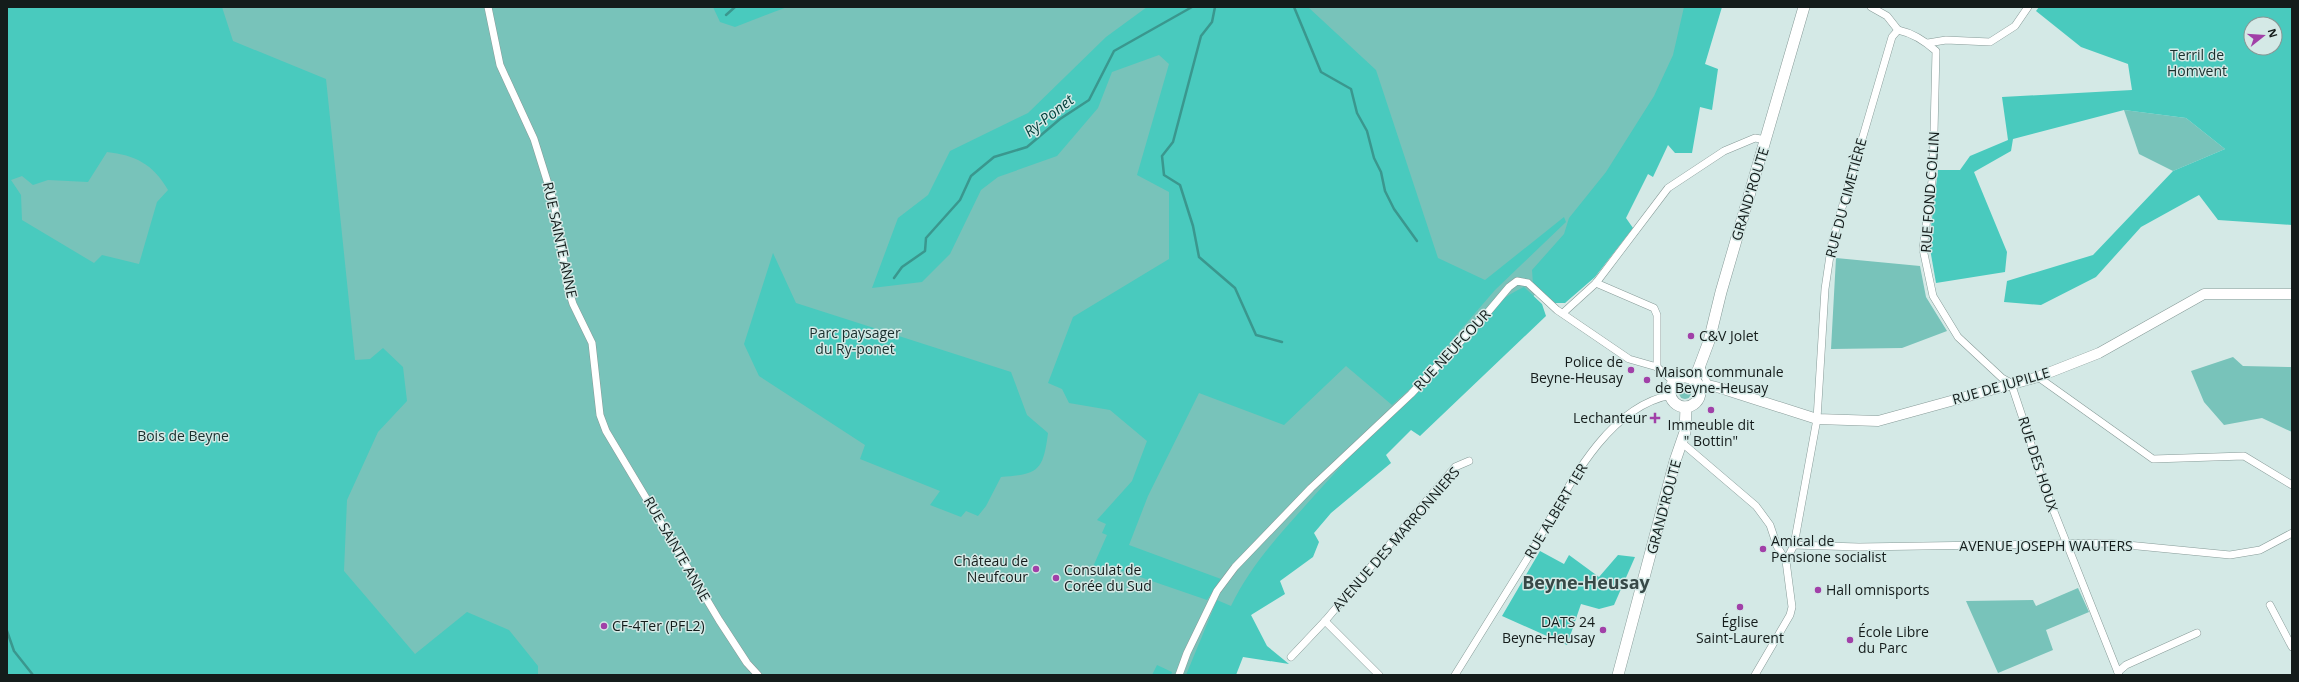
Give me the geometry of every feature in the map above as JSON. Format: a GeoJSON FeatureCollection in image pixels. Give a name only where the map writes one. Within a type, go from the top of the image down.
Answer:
{"type":"FeatureCollection","features":[{"type":"Feature","properties":{"kind":"main road","name":"GRAND'ROUTE"},"geometry":{"type":"LineString","coordinates":[[1618,675],[1686,427],[1686,407],[1693,405],[1697,400],[1697,383],[1701,367],[1804,7]]}},
{"type":"Feature","properties":{"kind":"main road"},"geometry":{"type":"LineString","coordinates":[[1686,407],[1676,404],[1671,395],[1674,382],[1680,378],[1697,383]]}},
{"type":"Feature","properties":{"kind":"street","name":"RUE SAINTE ANNE"},"geometry":{"type":"LineString","coordinates":[[488,7],[500,65],[534,139],[554,202],[568,288],[592,343],[600,415],[606,431],[719,620],[747,663],[758,675]]}},
{"type":"Feature","properties":{"kind":"street"},"geometry":{"type":"LineString","coordinates":[[1871,7],[1887,16],[1898,30],[1908,32],[1928,43],[1946,40],[1990,42],[2015,26],[2028,7]]}},
{"type":"Feature","properties":{"kind":"street","name":"RUE DU CIMETIÈRE"},"geometry":{"type":"LineString","coordinates":[[1786,562],[1794,545],[1817,419],[1825,289],[1832,242],[1892,37],[1898,30]]}},
{"type":"Feature","properties":{"kind":"street","name":"RUE FOND COLLIN"},"geometry":{"type":"LineString","coordinates":[[1928,43],[1936,51],[1937,66],[1933,173],[1923,249],[1933,296],[1958,337],[2002,378],[2011,383]]}},
{"type":"Feature","properties":{"kind":"street"},"geometry":{"type":"LineString","coordinates":[[1563,313],[1596,283],[1668,188],[1724,151],[1755,138],[1766,140]]}},
{"type":"Feature","properties":{"kind":"street","name":"RUE NEUFCOUR"},"geometry":{"type":"LineString","coordinates":[[1179,675],[1186,653],[1217,591],[1235,568],[1311,488],[1411,394],[1488,312],[1509,287],[1517,281],[1526,282],[1550,305],[1629,359],[1657,367]]}},
{"type":"Feature","properties":{"kind":"street"},"geometry":{"type":"LineString","coordinates":[[1596,283],[1654,308],[1657,315],[1657,367],[1674,382]]}},
{"type":"Feature","properties":{"kind":"street","name":"RUE DE JUPILLE"},"geometry":{"type":"LineString","coordinates":[[1697,383],[1817,419],[1878,421],[2011,383],[2038,377],[2099,353],[2204,294],[2292,294]]}},
{"type":"Feature","properties":{"kind":"street"},"geometry":{"type":"LineString","coordinates":[[2038,377],[2153,459],[2244,456],[2292,485]]}},
{"type":"Feature","properties":{"kind":"street","name":"RUE DES HOUX"},"geometry":{"type":"LineString","coordinates":[[2011,383],[2043,484],[2118,674]]}},
{"type":"Feature","properties":{"kind":"street","name":"RUE ALBERT 1ER"},"geometry":{"type":"LineString","coordinates":[[1455,675],[1570,484],[1598,444],[1635,409],[1657,398],[1671,395]]}},
{"type":"Feature","properties":{"kind":"street"},"geometry":{"type":"LineString","coordinates":[[1681,442],[1756,506],[1770,525],[1777,546],[1786,562],[1792,607],[1783,628],[1755,675]]}},
{"type":"Feature","properties":{"kind":"street","name":"AVENUE DES MARRONNIERS"},"geometry":{"type":"LineString","coordinates":[[1291,657],[1325,621],[1455,467],[1469,460]]}},
{"type":"Feature","properties":{"kind":"street","name":"AVENUE JOSEPH WAUTERS"},"geometry":{"type":"LineString","coordinates":[[1794,545],[1859,548],[2107,543],[2230,554],[2260,550],[2292,533]]}},
{"type":"Feature","properties":{"kind":"street"},"geometry":{"type":"LineString","coordinates":[[2270,605],[2292,647]]}},
{"type":"Feature","properties":{"kind":"street","name":"AVENUE DES MARRONNIERS"},"geometry":{"type":"LineString","coordinates":[[1325,621],[1379,675]]}},
{"type":"Feature","properties":{"kind":"street"},"geometry":{"type":"LineString","coordinates":[[2118,674],[2126,665],[2197,633]]}},
{"type":"Feature","properties":{"kind":"green space","name":"Parc paysager du Ry-ponet"},"geometry":{"type":"Polygon","coordinates":[[[7,7],[1703,7],[1698,29],[1550,277],[1532,298],[1306,523],[1215,675],[7,675],[7,7]]]}},
{"type":"Feature","properties":{"kind":"green space","name":"Bois de Beyne"},"geometry":{"type":"Polygon","coordinates":[[[7,7],[222,7],[233,41],[326,79],[355,360],[370,359],[383,348],[403,367],[407,401],[378,432],[347,500],[344,571],[415,654],[467,612],[509,630],[538,666],[538,675],[7,675],[7,7]],[[107,152],[88,182],[48,180],[33,185],[22,176],[11,180],[21,195],[22,220],[94,263],[102,255],[139,264],[157,202],[168,190],[149,167],[135,158],[107,152]]]}},
{"type":"Feature","properties":{"kind":"green space"},"geometry":{"type":"Polygon","coordinates":[[[713,7],[787,7],[735,27],[720,22],[713,7]]]}},
{"type":"Feature","properties":{"kind":"green space"},"geometry":{"type":"Polygon","coordinates":[[[1147,7],[1308,7],[1376,70],[1438,258],[1485,280],[1564,217],[1566,222],[1495,290],[1439,357],[1440,362],[1392,405],[1346,366],[1284,425],[1199,393],[1148,496],[1129,545],[1221,579],[1207,600],[1111,567],[1102,571],[1092,569],[1107,535],[1102,533],[1106,524],[1097,520],[1132,481],[1147,441],[1110,410],[1069,403],[1062,389],[1048,383],[1073,317],[1169,259],[1169,192],[1137,175],[1169,64],[1159,55],[1112,72],[1098,108],[1057,156],[998,177],[981,190],[950,254],[922,282],[872,288],[898,218],[928,195],[950,151],[1028,113],[1106,37],[1147,7]]]}},
{"type":"Feature","properties":{"kind":"green space"},"geometry":{"type":"Polygon","coordinates":[[[1684,7],[1722,7],[1705,64],[1718,69],[1712,110],[1700,107],[1692,153],[1675,153],[1668,145],[1653,177],[1648,174],[1626,218],[1633,228],[1595,277],[1565,303],[1552,303],[1533,284],[1532,270],[1564,234],[1569,218],[1606,172],[1654,96],[1673,55],[1684,7]]]}},
{"type":"Feature","properties":{"kind":"green space","name":"Terril de Homvent"},"geometry":{"type":"Polygon","coordinates":[[[2039,7],[2292,7],[2292,225],[2218,220],[2199,195],[2141,227],[2096,277],[2041,305],[2004,302],[2007,281],[2093,255],[2173,171],[2225,149],[2186,118],[2124,110],[2013,139],[2011,151],[1974,172],[2007,252],[2005,272],[1936,283],[1929,243],[1938,170],[1960,170],[1970,156],[2008,140],[2002,97],[2132,90],[2128,64],[2081,47],[2036,11],[2039,7]]]}},
{"type":"Feature","properties":{"kind":"green space"},"geometry":{"type":"Polygon","coordinates":[[[2124,110],[2186,118],[2225,149],[2173,171],[2139,154],[2124,110]]]}},
{"type":"Feature","properties":{"kind":"green space"},"geometry":{"type":"Polygon","coordinates":[[[773,253],[796,303],[1011,372],[1027,415],[1048,433],[1044,456],[1041,463],[1031,472],[1001,477],[986,506],[978,516],[966,511],[961,517],[930,505],[940,491],[860,459],[865,445],[759,376],[744,344],[773,253]]]}},
{"type":"Feature","properties":{"kind":"green space"},"geometry":{"type":"Polygon","coordinates":[[[1836,258],[1920,266],[1926,297],[1947,331],[1902,348],[1831,349],[1836,258]]]}},
{"type":"Feature","properties":{"kind":"green space"},"geometry":{"type":"Polygon","coordinates":[[[1524,287],[1542,304],[1546,316],[1420,436],[1411,430],[1386,455],[1391,463],[1331,513],[1314,533],[1319,542],[1313,557],[1280,581],[1285,594],[1251,615],[1267,646],[1289,664],[1243,657],[1236,675],[1186,675],[1217,600],[1231,606],[1248,576],[1268,549],[1332,476],[1467,334],[1472,337],[1488,313],[1499,302],[1524,287]]]}},
{"type":"Feature","properties":{"kind":"green space"},"geometry":{"type":"Polygon","coordinates":[[[2233,357],[2243,366],[2292,367],[2292,432],[2262,418],[2224,425],[2204,402],[2191,371],[2233,357]]]}},
{"type":"Feature","properties":{"kind":"green space"},"geometry":{"type":"Polygon","coordinates":[[[1687,387],[1690,388],[1690,398],[1683,399],[1680,398],[1679,391],[1680,388],[1687,387]]]}},
{"type":"Feature","properties":{"kind":"green space"},"geometry":{"type":"Polygon","coordinates":[[[1540,551],[1564,564],[1569,555],[1599,577],[1618,555],[1635,557],[1614,605],[1599,609],[1581,604],[1567,645],[1502,616],[1540,551]]]}},
{"type":"Feature","properties":{"kind":"green space"},"geometry":{"type":"Polygon","coordinates":[[[2078,588],[2089,612],[2046,630],[2053,650],[1998,673],[1966,601],[2033,600],[2036,606],[2078,588]]]}},
{"type":"Feature","properties":{"kind":"green space"},"geometry":{"type":"Polygon","coordinates":[[[1157,665],[1172,672],[1171,675],[1152,675],[1157,665]]]}},
{"type":"Feature","properties":{"kind":"waterway"},"geometry":{"type":"LineString","coordinates":[[726,15],[735,7]]}},
{"type":"Feature","properties":{"kind":"waterway","name":"Ry-Ponet"},"geometry":{"type":"LineString","coordinates":[[894,278],[902,267],[925,251],[926,238],[960,200],[971,176],[994,157],[1027,147],[1060,119],[1089,100],[1114,51],[1192,7]]}},
{"type":"Feature","properties":{"kind":"waterway"},"geometry":{"type":"LineString","coordinates":[[1215,7],[1212,22],[1201,36],[1173,142],[1162,156],[1164,175],[1180,185],[1193,226],[1199,257],[1235,288],[1256,335],[1282,342]]}},
{"type":"Feature","properties":{"kind":"waterway"},"geometry":{"type":"LineString","coordinates":[[1294,7],[1321,72],[1351,89],[1357,113],[1367,131],[1374,158],[1381,172],[1385,191],[1394,209],[1417,241]]}},
{"type":"Feature","properties":{"kind":"waterway"},"geometry":{"type":"LineString","coordinates":[[7,631],[14,651],[33,675]]}},
{"type":"Feature","properties":{"kind":"place","name":"C&V Jolet"},"geometry":{"type":"Point","coordinates":[1691,336]}},
{"type":"Feature","properties":{"kind":"place","name":"Police de Beyne-Heusay"},"geometry":{"type":"Point","coordinates":[1631,370]}},
{"type":"Feature","properties":{"kind":"place","name":"Maison communale de Beyne-Heusay"},"geometry":{"type":"Point","coordinates":[1647,380]}},
{"type":"Feature","properties":{"kind":"place","name":"Immeuble dit \" Bottin\""},"geometry":{"type":"Point","coordinates":[1711,410]}},
{"type":"Feature","properties":{"kind":"place","name":"Lechanteur"},"geometry":{"type":"Point","coordinates":[1655,418]}},
{"type":"Feature","properties":{"kind":"place","name":"Amical de Pensione socialist"},"geometry":{"type":"Point","coordinates":[1763,549]}},
{"type":"Feature","properties":{"kind":"place","name":"Château de Neufcour"},"geometry":{"type":"Point","coordinates":[1036,569]}},
{"type":"Feature","properties":{"kind":"place","name":"Consulat de Corée du Sud"},"geometry":{"type":"Point","coordinates":[1056,578]}},
{"type":"Feature","properties":{"kind":"place","name":"Hall omnisports"},"geometry":{"type":"Point","coordinates":[1818,590]}},
{"type":"Feature","properties":{"kind":"place","name":"Église Saint-Laurent"},"geometry":{"type":"Point","coordinates":[1740,607]}},
{"type":"Feature","properties":{"kind":"place","name":"CF-4Ter (PFL2)"},"geometry":{"type":"Point","coordinates":[604,626]}},
{"type":"Feature","properties":{"kind":"place","name":"DATS 24 Beyne-Heusay"},"geometry":{"type":"Point","coordinates":[1603,630]}},
{"type":"Feature","properties":{"kind":"place","name":"École Libre du Parc"},"geometry":{"type":"Point","coordinates":[1850,640]}},
{"type":"Feature","properties":{"kind":"district","name":"Beyne-Heusay"},"geometry":{"type":"Point","coordinates":[1586,583]}}]}
